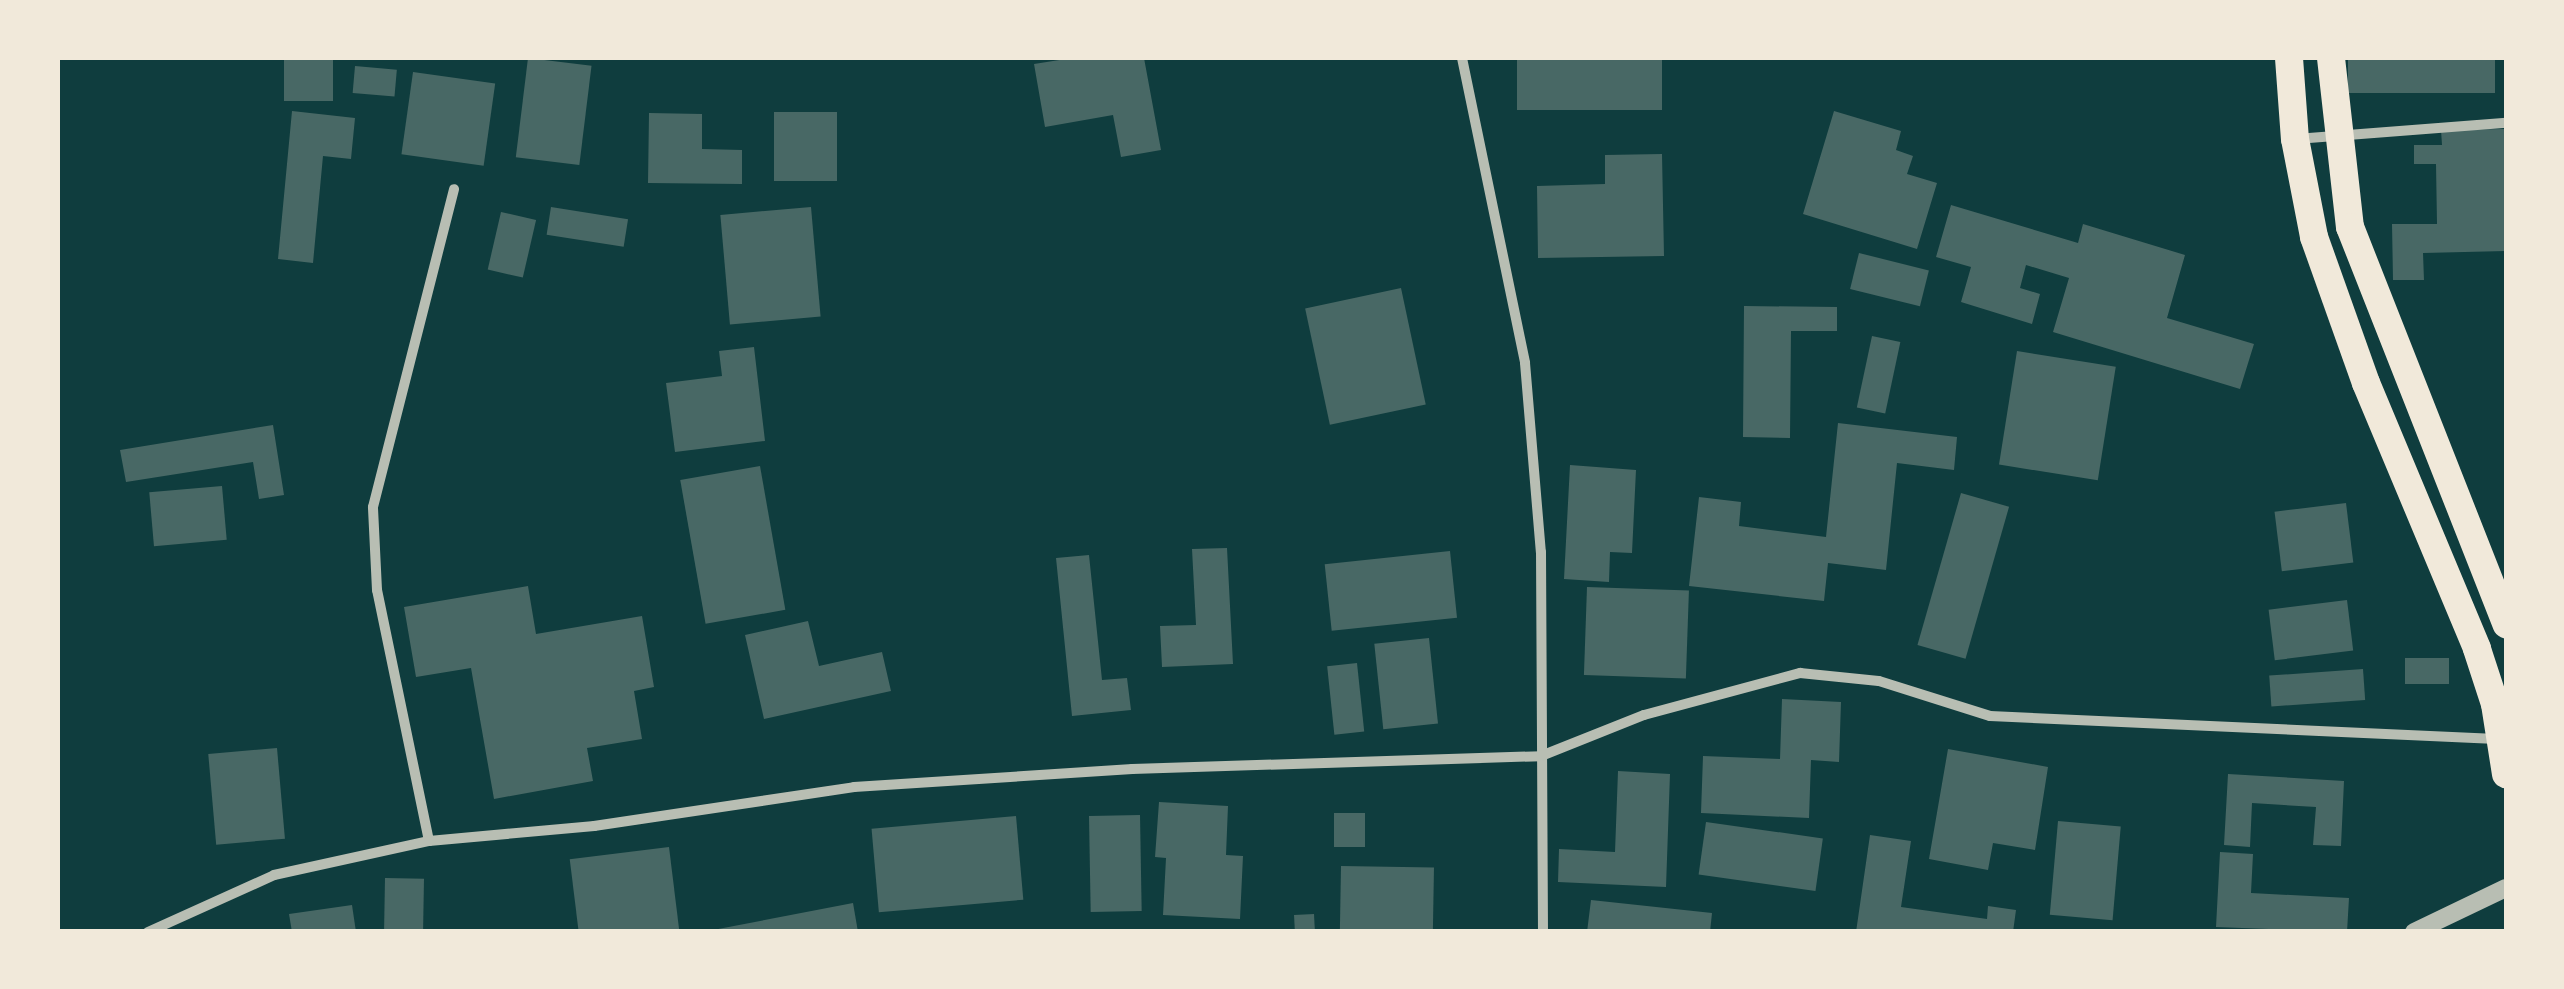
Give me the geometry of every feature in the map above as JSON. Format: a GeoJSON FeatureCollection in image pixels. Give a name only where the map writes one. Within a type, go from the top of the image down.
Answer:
{"type":"FeatureCollection","features":[{"type":"Feature","properties":{"kind":"highway"},"geometry":{"type":"LineString","coordinates":[[2289,58],[2295,140],[2314,237],[2366,383],[2446,561],[2496,704],[2506,774]]}},
{"type":"Feature","properties":{"kind":"highway"},"geometry":{"type":"LineString","coordinates":[[2331,58],[2335,135],[2350,226],[2506,624]]}},
{"type":"Feature","properties":{"kind":"street"},"geometry":{"type":"LineString","coordinates":[[1462,58],[1525,363],[1541,552],[1544,932]]}},
{"type":"Feature","properties":{"kind":"street"},"geometry":{"type":"LineString","coordinates":[[2295,140],[2506,123]]}},
{"type":"Feature","properties":{"kind":"street"},"geometry":{"type":"LineString","coordinates":[[429,841],[377,590],[373,507],[454,189]]}},
{"type":"Feature","properties":{"kind":"street"},"geometry":{"type":"LineString","coordinates":[[148,932],[274,875],[429,841],[594,826],[854,787],[1132,769],[1541,756],[1644,715],[1800,673],[1879,681],[1990,716],[2502,742]]}},
{"type":"Feature","properties":{"kind":"street"},"geometry":{"type":"LineString","coordinates":[[2414,932],[2506,888]]}},
{"type":"Feature","properties":{"kind":"building"},"geometry":{"type":"Polygon","coordinates":[[[284,58],[333,58],[333,101],[284,101],[284,58]]]}},
{"type":"Feature","properties":{"kind":"building"},"geometry":{"type":"Polygon","coordinates":[[[528,58],[592,66],[579,165],[516,157],[528,58]]]}},
{"type":"Feature","properties":{"kind":"building"},"geometry":{"type":"Polygon","coordinates":[[[1072,58],[1144,58],[1161,150],[1121,157],[1113,115],[1045,127],[1034,64],[1072,58]]]}},
{"type":"Feature","properties":{"kind":"building"},"geometry":{"type":"Polygon","coordinates":[[[1517,58],[1662,58],[1662,110],[1517,110],[1517,58]]]}},
{"type":"Feature","properties":{"kind":"building"},"geometry":{"type":"Polygon","coordinates":[[[2348,58],[2495,58],[2495,93],[2348,93],[2348,58]]]}},
{"type":"Feature","properties":{"kind":"building"},"geometry":{"type":"Polygon","coordinates":[[[355,66],[397,70],[394,97],[353,93],[355,66]]]}},
{"type":"Feature","properties":{"kind":"building"},"geometry":{"type":"Polygon","coordinates":[[[413,72],[495,84],[484,166],[401,154],[413,72]]]}},
{"type":"Feature","properties":{"kind":"building"},"geometry":{"type":"Polygon","coordinates":[[[292,111],[355,118],[351,159],[323,156],[313,263],[278,259],[292,111]]]}},
{"type":"Feature","properties":{"kind":"building"},"geometry":{"type":"Polygon","coordinates":[[[1834,111],[1901,131],[1896,150],[1913,156],[1907,174],[1937,183],[1917,249],[1803,214],[1834,111]]]}},
{"type":"Feature","properties":{"kind":"building"},"geometry":{"type":"Polygon","coordinates":[[[774,112],[837,112],[837,181],[774,181],[774,112]]]}},
{"type":"Feature","properties":{"kind":"building"},"geometry":{"type":"Polygon","coordinates":[[[649,113],[702,114],[702,149],[742,150],[742,184],[648,183],[649,113]]]}},
{"type":"Feature","properties":{"kind":"building"},"geometry":{"type":"Polygon","coordinates":[[[2506,129],[2506,251],[2423,253],[2424,280],[2393,280],[2392,224],[2437,224],[2436,164],[2414,164],[2414,145],[2442,145],[2441,130],[2506,129]]]}},
{"type":"Feature","properties":{"kind":"building"},"geometry":{"type":"Polygon","coordinates":[[[1662,154],[1664,256],[1538,258],[1537,186],[1605,184],[1605,155],[1662,154]]]}},
{"type":"Feature","properties":{"kind":"building"},"geometry":{"type":"Polygon","coordinates":[[[1951,205],[2078,243],[2083,224],[2185,255],[2167,318],[2254,344],[2240,389],[2053,332],[2069,278],[2026,265],[2020,288],[2040,294],[2032,324],[1961,302],[1971,267],[1936,257],[1951,205]]]}},
{"type":"Feature","properties":{"kind":"building"},"geometry":{"type":"Polygon","coordinates":[[[551,207],[628,219],[624,247],[547,235],[551,207]]]}},
{"type":"Feature","properties":{"kind":"building"},"geometry":{"type":"Polygon","coordinates":[[[811,207],[821,317],[730,325],[720,215],[811,207]]]}},
{"type":"Feature","properties":{"kind":"building"},"geometry":{"type":"Polygon","coordinates":[[[501,212],[536,220],[523,278],[488,269],[501,212]]]}},
{"type":"Feature","properties":{"kind":"building"},"geometry":{"type":"Polygon","coordinates":[[[1859,253],[1929,270],[1920,306],[1850,289],[1859,253]]]}},
{"type":"Feature","properties":{"kind":"building"},"geometry":{"type":"Polygon","coordinates":[[[1401,288],[1426,404],[1330,425],[1305,308],[1401,288]]]}},
{"type":"Feature","properties":{"kind":"building"},"geometry":{"type":"Polygon","coordinates":[[[1744,306],[1837,307],[1837,331],[1791,331],[1790,438],[1743,437],[1744,306]]]}},
{"type":"Feature","properties":{"kind":"building"},"geometry":{"type":"Polygon","coordinates":[[[1872,336],[1900,342],[1885,413],[1857,407],[1872,336]]]}},
{"type":"Feature","properties":{"kind":"building"},"geometry":{"type":"Polygon","coordinates":[[[754,347],[765,441],[675,452],[666,383],[722,376],[719,351],[754,347]]]}},
{"type":"Feature","properties":{"kind":"building"},"geometry":{"type":"Polygon","coordinates":[[[2017,351],[2116,367],[2098,480],[1999,465],[2017,351]]]}},
{"type":"Feature","properties":{"kind":"building"},"geometry":{"type":"Polygon","coordinates":[[[1838,423],[1957,437],[1954,470],[1897,463],[1886,570],[1828,563],[1824,601],[1689,586],[1699,497],[1741,502],[1739,526],[1826,537],[1838,423]]]}},
{"type":"Feature","properties":{"kind":"building"},"geometry":{"type":"Polygon","coordinates":[[[273,425],[284,495],[259,499],[253,462],[126,482],[120,450],[273,425]]]}},
{"type":"Feature","properties":{"kind":"building"},"geometry":{"type":"Polygon","coordinates":[[[1570,465],[1636,470],[1632,553],[1610,552],[1609,582],[1564,579],[1570,465]]]}},
{"type":"Feature","properties":{"kind":"building"},"geometry":{"type":"Polygon","coordinates":[[[760,466],[785,610],[706,624],[680,480],[760,466]]]}},
{"type":"Feature","properties":{"kind":"building"},"geometry":{"type":"Polygon","coordinates":[[[222,486],[227,540],[154,546],[149,492],[222,486]]]}},
{"type":"Feature","properties":{"kind":"building"},"geometry":{"type":"Polygon","coordinates":[[[1961,493],[2009,507],[1966,659],[1917,645],[1961,493]]]}},
{"type":"Feature","properties":{"kind":"building"},"geometry":{"type":"Polygon","coordinates":[[[2346,503],[2353,563],[2282,571],[2275,512],[2346,503]]]}},
{"type":"Feature","properties":{"kind":"building"},"geometry":{"type":"Polygon","coordinates":[[[1227,548],[1233,664],[1162,667],[1160,626],[1196,625],[1192,549],[1227,548]]]}},
{"type":"Feature","properties":{"kind":"building"},"geometry":{"type":"Polygon","coordinates":[[[1450,551],[1457,618],[1332,631],[1325,564],[1450,551]]]}},
{"type":"Feature","properties":{"kind":"building"},"geometry":{"type":"Polygon","coordinates":[[[1089,555],[1102,680],[1127,678],[1131,710],[1072,716],[1056,558],[1089,555]]]}},
{"type":"Feature","properties":{"kind":"building"},"geometry":{"type":"Polygon","coordinates":[[[528,586],[536,634],[642,616],[654,687],[634,691],[642,739],[587,748],[593,781],[494,799],[471,668],[416,677],[404,607],[528,586]]]}},
{"type":"Feature","properties":{"kind":"building"},"geometry":{"type":"Polygon","coordinates":[[[1587,587],[1689,591],[1686,679],[1584,675],[1587,587]]]}},
{"type":"Feature","properties":{"kind":"building"},"geometry":{"type":"Polygon","coordinates":[[[2347,600],[2353,651],[2275,660],[2269,610],[2347,600]]]}},
{"type":"Feature","properties":{"kind":"building"},"geometry":{"type":"Polygon","coordinates":[[[808,621],[819,666],[882,652],[891,691],[764,719],[745,635],[808,621]]]}},
{"type":"Feature","properties":{"kind":"building"},"geometry":{"type":"Polygon","coordinates":[[[1429,638],[1438,724],[1383,729],[1374,644],[1429,638]]]}},
{"type":"Feature","properties":{"kind":"building"},"geometry":{"type":"Polygon","coordinates":[[[2405,658],[2449,658],[2449,684],[2405,684],[2405,658]]]}},
{"type":"Feature","properties":{"kind":"building"},"geometry":{"type":"Polygon","coordinates":[[[1357,663],[1364,732],[1334,735],[1327,666],[1357,663]]]}},
{"type":"Feature","properties":{"kind":"building"},"geometry":{"type":"Polygon","coordinates":[[[2363,669],[2365,700],[2271,706],[2269,676],[2363,669]]]}},
{"type":"Feature","properties":{"kind":"building"},"geometry":{"type":"Polygon","coordinates":[[[1782,699],[1841,702],[1839,762],[1811,760],[1809,818],[1701,813],[1703,756],[1780,759],[1782,699]]]}},
{"type":"Feature","properties":{"kind":"building"},"geometry":{"type":"Polygon","coordinates":[[[277,748],[285,839],[216,845],[208,754],[277,748]]]}},
{"type":"Feature","properties":{"kind":"building"},"geometry":{"type":"Polygon","coordinates":[[[1948,749],[2048,767],[2035,850],[1993,843],[1988,870],[1929,859],[1948,749]]]}},
{"type":"Feature","properties":{"kind":"building"},"geometry":{"type":"Polygon","coordinates":[[[1618,771],[1670,774],[1666,887],[1558,882],[1559,849],[1615,852],[1618,771]]]}},
{"type":"Feature","properties":{"kind":"building"},"geometry":{"type":"Polygon","coordinates":[[[2228,774],[2344,781],[2341,846],[2313,845],[2316,807],[2252,803],[2250,847],[2224,845],[2228,774]]]}},
{"type":"Feature","properties":{"kind":"building"},"geometry":{"type":"Polygon","coordinates":[[[1159,802],[1228,806],[1226,855],[1243,856],[1240,919],[1163,915],[1166,858],[1155,857],[1159,802]]]}},
{"type":"Feature","properties":{"kind":"building"},"geometry":{"type":"Polygon","coordinates":[[[1334,813],[1365,813],[1365,847],[1334,847],[1334,813]]]}},
{"type":"Feature","properties":{"kind":"building"},"geometry":{"type":"Polygon","coordinates":[[[1140,815],[1142,911],[1091,912],[1089,816],[1140,815]]]}},
{"type":"Feature","properties":{"kind":"building"},"geometry":{"type":"Polygon","coordinates":[[[1016,816],[1023,900],[879,912],[872,829],[1016,816]]]}},
{"type":"Feature","properties":{"kind":"building"},"geometry":{"type":"Polygon","coordinates":[[[2058,821],[2121,826],[2113,920],[2050,915],[2058,821]]]}},
{"type":"Feature","properties":{"kind":"building"},"geometry":{"type":"Polygon","coordinates":[[[1706,822],[1823,838],[1815,891],[1699,874],[1706,822]]]}},
{"type":"Feature","properties":{"kind":"building"},"geometry":{"type":"Polygon","coordinates":[[[1870,835],[1911,841],[1901,907],[1987,919],[1988,906],[2016,910],[2013,932],[1856,932],[1870,835]]]}},
{"type":"Feature","properties":{"kind":"building"},"geometry":{"type":"Polygon","coordinates":[[[669,847],[679,932],[579,932],[570,859],[669,847]]]}},
{"type":"Feature","properties":{"kind":"building"},"geometry":{"type":"Polygon","coordinates":[[[2220,852],[2253,854],[2251,893],[2349,898],[2347,932],[2216,927],[2220,852]]]}},
{"type":"Feature","properties":{"kind":"building"},"geometry":{"type":"Polygon","coordinates":[[[1341,866],[1434,868],[1433,932],[1340,932],[1341,866]]]}},
{"type":"Feature","properties":{"kind":"building"},"geometry":{"type":"Polygon","coordinates":[[[385,878],[424,879],[423,932],[384,932],[385,878]]]}},
{"type":"Feature","properties":{"kind":"building"},"geometry":{"type":"Polygon","coordinates":[[[1591,900],[1712,913],[1710,932],[1587,932],[1591,900]]]}},
{"type":"Feature","properties":{"kind":"building"},"geometry":{"type":"Polygon","coordinates":[[[853,903],[858,932],[713,932],[713,930],[853,903]]]}},
{"type":"Feature","properties":{"kind":"building"},"geometry":{"type":"Polygon","coordinates":[[[352,905],[356,932],[292,932],[289,914],[352,905]]]}},
{"type":"Feature","properties":{"kind":"building"},"geometry":{"type":"Polygon","coordinates":[[[1314,914],[1315,932],[1295,932],[1294,915],[1314,914]]]}}]}
